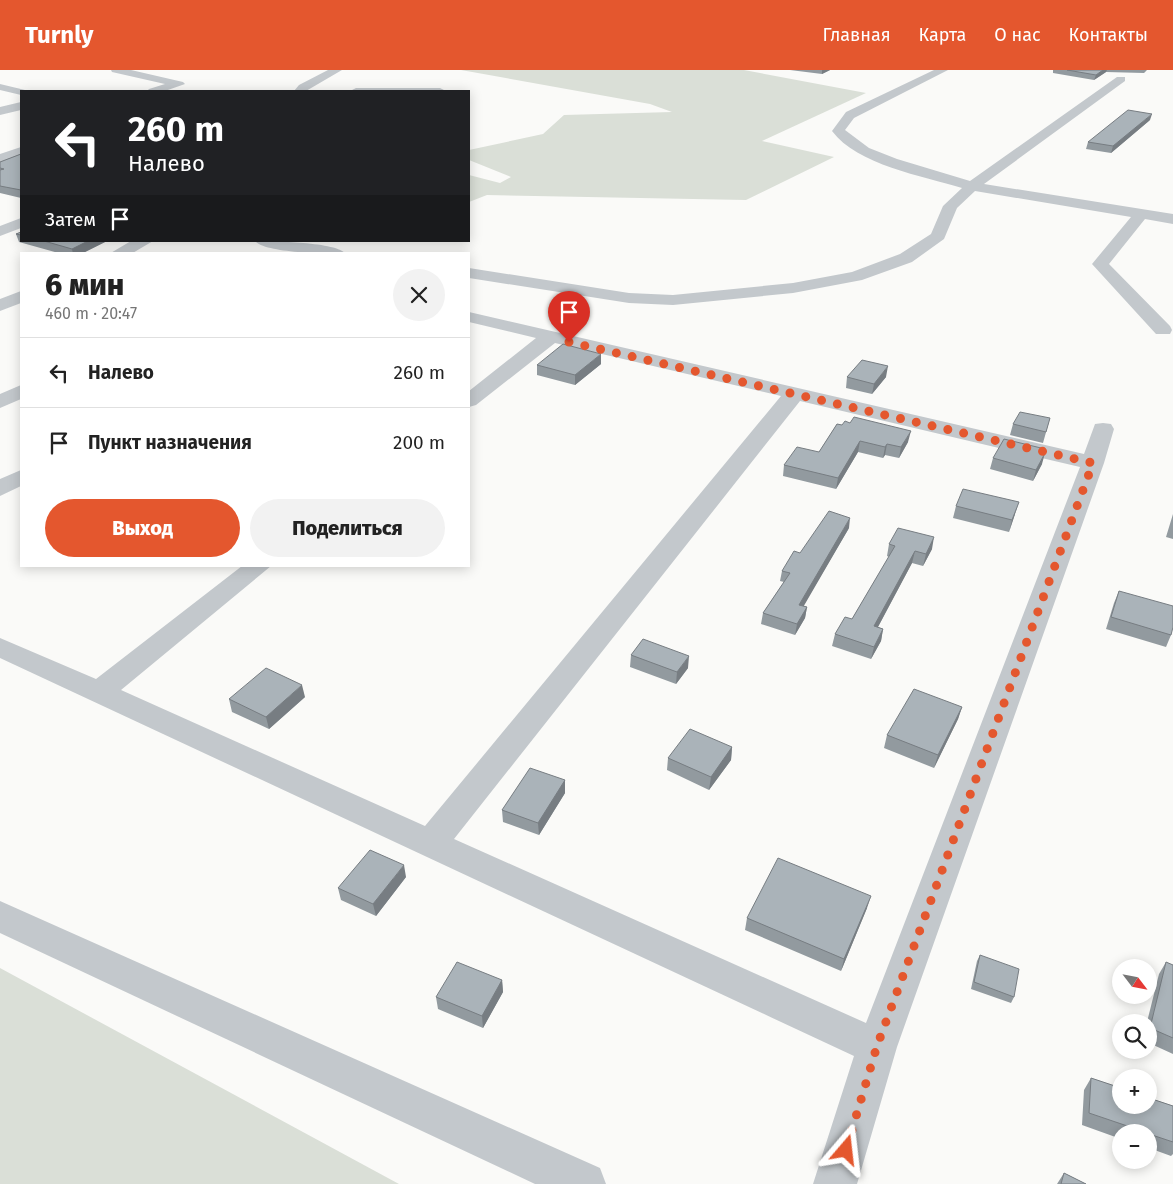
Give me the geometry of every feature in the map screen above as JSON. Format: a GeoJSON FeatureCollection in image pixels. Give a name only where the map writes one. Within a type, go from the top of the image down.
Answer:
{"type":"FeatureCollection","features":[{"type":"Feature","properties":{"kind":"street"},"geometry":{"type":"LineString","coordinates":[[116,70],[179,84],[157,90]]}},
{"type":"Feature","properties":{"kind":"street"},"geometry":{"type":"LineString","coordinates":[[301,90],[303,86],[337,70]]}},
{"type":"Feature","properties":{"kind":"street"},"geometry":{"type":"LineString","coordinates":[[943,70],[850,115],[838,131],[864,151],[892,162],[972,186],[1141,214],[1170,215]]}},
{"type":"Feature","properties":{"kind":"street"},"geometry":{"type":"LineString","coordinates":[[470,274],[629,298],[673,300],[793,288],[856,276],[906,258],[938,236],[950,206],[972,186],[1121,79]]}},
{"type":"Feature","properties":{"kind":"street"},"geometry":{"type":"LineString","coordinates":[[0,87],[20,92]]}},
{"type":"Feature","properties":{"kind":"street"},"geometry":{"type":"LineString","coordinates":[[0,111],[20,106]]}},
{"type":"Feature","properties":{"kind":"street"},"geometry":{"type":"LineString","coordinates":[[0,158],[12,152]]}},
{"type":"Feature","properties":{"kind":"street"},"geometry":{"type":"LineString","coordinates":[[1141,214],[1100,264],[1163,330]]}},
{"type":"Feature","properties":{"kind":"street"},"geometry":{"type":"LineString","coordinates":[[0,231],[20,223]]}},
{"type":"Feature","properties":{"kind":"street"},"geometry":{"type":"LineString","coordinates":[[121,252],[143,242]]}},
{"type":"Feature","properties":{"kind":"street"},"geometry":{"type":"LineString","coordinates":[[269,242],[326,252]]}},
{"type":"Feature","properties":{"kind":"street"},"geometry":{"type":"LineString","coordinates":[[0,306],[20,296]]}},
{"type":"Feature","properties":{"kind":"street"},"geometry":{"type":"LineString","coordinates":[[470,317],[1093,463]]}},
{"type":"Feature","properties":{"kind":"street"},"geometry":{"type":"LineString","coordinates":[[470,400],[550,337]]}},
{"type":"Feature","properties":{"kind":"street"},"geometry":{"type":"LineString","coordinates":[[0,402],[20,392]]}},
{"type":"Feature","properties":{"kind":"street"},"geometry":{"type":"LineString","coordinates":[[431,843],[794,394]]}},
{"type":"Feature","properties":{"kind":"street"},"geometry":{"type":"LineString","coordinates":[[835,1184],[877,1046],[1093,463],[1103,429]]}},
{"type":"Feature","properties":{"kind":"street"},"geometry":{"type":"LineString","coordinates":[[0,489],[20,478]]}},
{"type":"Feature","properties":{"kind":"street"},"geometry":{"type":"LineString","coordinates":[[100,691],[257,567]]}},
{"type":"Feature","properties":{"kind":"street"},"geometry":{"type":"LineString","coordinates":[[0,647],[877,1046]]}},
{"type":"Feature","properties":{"kind":"street"},"geometry":{"type":"LineString","coordinates":[[0,916],[584,1184]]}},
{"type":"Feature","properties":{"kind":"shaded area"},"geometry":{"type":"Polygon","coordinates":[[[461,70],[744,70],[866,93],[762,141],[834,157],[746,200],[487,195],[470,202],[470,175],[500,183],[511,177],[470,160],[470,150],[543,134],[564,115],[672,112],[650,104],[461,70]]]}},
{"type":"Feature","properties":{"kind":"shaded area"},"geometry":{"type":"Polygon","coordinates":[[[0,968],[399,1184],[0,1184],[0,968]]]}},
{"type":"Feature","properties":{"kind":"building"},"geometry":{"type":"Polygon","coordinates":[[[1067,70],[1103,70],[1096,75],[1067,70]]]}},
{"type":"Feature","properties":{"kind":"building"},"geometry":{"type":"Polygon","coordinates":[[[1128,110],[1152,114],[1113,146],[1088,142],[1128,110]]]}},
{"type":"Feature","properties":{"kind":"building"},"geometry":{"type":"Polygon","coordinates":[[[20,154],[20,190],[0,186],[0,170],[4,169],[0,168],[0,162],[20,154]]]}},
{"type":"Feature","properties":{"kind":"building"},"geometry":{"type":"Polygon","coordinates":[[[48,242],[86,242],[72,249],[48,242]]]}},
{"type":"Feature","properties":{"kind":"building"},"geometry":{"type":"Polygon","coordinates":[[[563,344],[601,354],[575,375],[537,365],[563,344]]]}},
{"type":"Feature","properties":{"kind":"building"},"geometry":{"type":"Polygon","coordinates":[[[862,360],[888,366],[874,384],[847,377],[862,360]]]}},
{"type":"Feature","properties":{"kind":"building"},"geometry":{"type":"Polygon","coordinates":[[[1020,412],[1050,418],[1046,432],[1013,424],[1020,412]]]}},
{"type":"Feature","properties":{"kind":"building"},"geometry":{"type":"Polygon","coordinates":[[[854,417],[911,431],[901,447],[887,444],[885,447],[860,441],[838,478],[784,465],[797,447],[819,452],[837,424],[842,425],[845,421],[850,423],[854,417]]]}},
{"type":"Feature","properties":{"kind":"building"},"geometry":{"type":"Polygon","coordinates":[[[1004,439],[1041,448],[1040,452],[1045,453],[1036,470],[993,458],[1004,439]]]}},
{"type":"Feature","properties":{"kind":"building"},"geometry":{"type":"Polygon","coordinates":[[[963,489],[1019,502],[1012,520],[956,506],[963,489]]]}},
{"type":"Feature","properties":{"kind":"building"},"geometry":{"type":"Polygon","coordinates":[[[829,511],[850,518],[799,605],[807,607],[797,624],[763,613],[790,573],[782,571],[794,551],[800,553],[829,511]]]}},
{"type":"Feature","properties":{"kind":"building"},"geometry":{"type":"Polygon","coordinates":[[[898,528],[934,537],[926,554],[915,551],[874,626],[883,629],[874,647],[835,634],[845,617],[852,619],[895,546],[889,544],[898,528]]]}},
{"type":"Feature","properties":{"kind":"building"},"geometry":{"type":"Polygon","coordinates":[[[1119,591],[1173,606],[1171,635],[1111,617],[1119,591]]]}},
{"type":"Feature","properties":{"kind":"building"},"geometry":{"type":"Polygon","coordinates":[[[643,639],[689,656],[677,672],[631,655],[643,639]]]}},
{"type":"Feature","properties":{"kind":"building"},"geometry":{"type":"Polygon","coordinates":[[[266,668],[302,685],[266,717],[229,699],[266,668]]]}},
{"type":"Feature","properties":{"kind":"building"},"geometry":{"type":"Polygon","coordinates":[[[914,689],[962,707],[938,755],[887,735],[914,689]]]}},
{"type":"Feature","properties":{"kind":"building"},"geometry":{"type":"Polygon","coordinates":[[[690,729],[732,747],[711,777],[668,758],[690,729]]]}},
{"type":"Feature","properties":{"kind":"building"},"geometry":{"type":"Polygon","coordinates":[[[530,768],[565,780],[538,823],[502,810],[530,768]]]}},
{"type":"Feature","properties":{"kind":"building"},"geometry":{"type":"Polygon","coordinates":[[[370,850],[404,865],[373,904],[338,888],[370,850]]]}},
{"type":"Feature","properties":{"kind":"building"},"geometry":{"type":"Polygon","coordinates":[[[778,858],[871,896],[844,959],[747,918],[778,858]]]}},
{"type":"Feature","properties":{"kind":"building"},"geometry":{"type":"Polygon","coordinates":[[[980,955],[1019,969],[1014,997],[974,982],[980,955]]]}},
{"type":"Feature","properties":{"kind":"building"},"geometry":{"type":"Polygon","coordinates":[[[457,962],[502,980],[482,1016],[436,997],[457,962]]]}},
{"type":"Feature","properties":{"kind":"building"},"geometry":{"type":"Polygon","coordinates":[[[1166,962],[1173,965],[1173,1038],[1157,1031],[1157,1014],[1153,1014],[1156,1004],[1158,1004],[1158,995],[1166,962]]]}},
{"type":"Feature","properties":{"kind":"building"},"geometry":{"type":"Polygon","coordinates":[[[1091,1078],[1112,1085],[1112,1114],[1157,1114],[1157,1101],[1173,1106],[1173,1142],[1157,1137],[1157,1124],[1121,1124],[1089,1113],[1091,1078]]]}},
{"type":"Feature","properties":{"kind":"building"},"geometry":{"type":"Polygon","coordinates":[[[1064,1173],[1086,1184],[1061,1184],[1064,1173]]]}},
{"type":"Feature","properties":{"kind":"route"},"geometry":{"type":"LineString","coordinates":[[569,342],[1093,463],[877,1046],[846,1150]]}}]}
